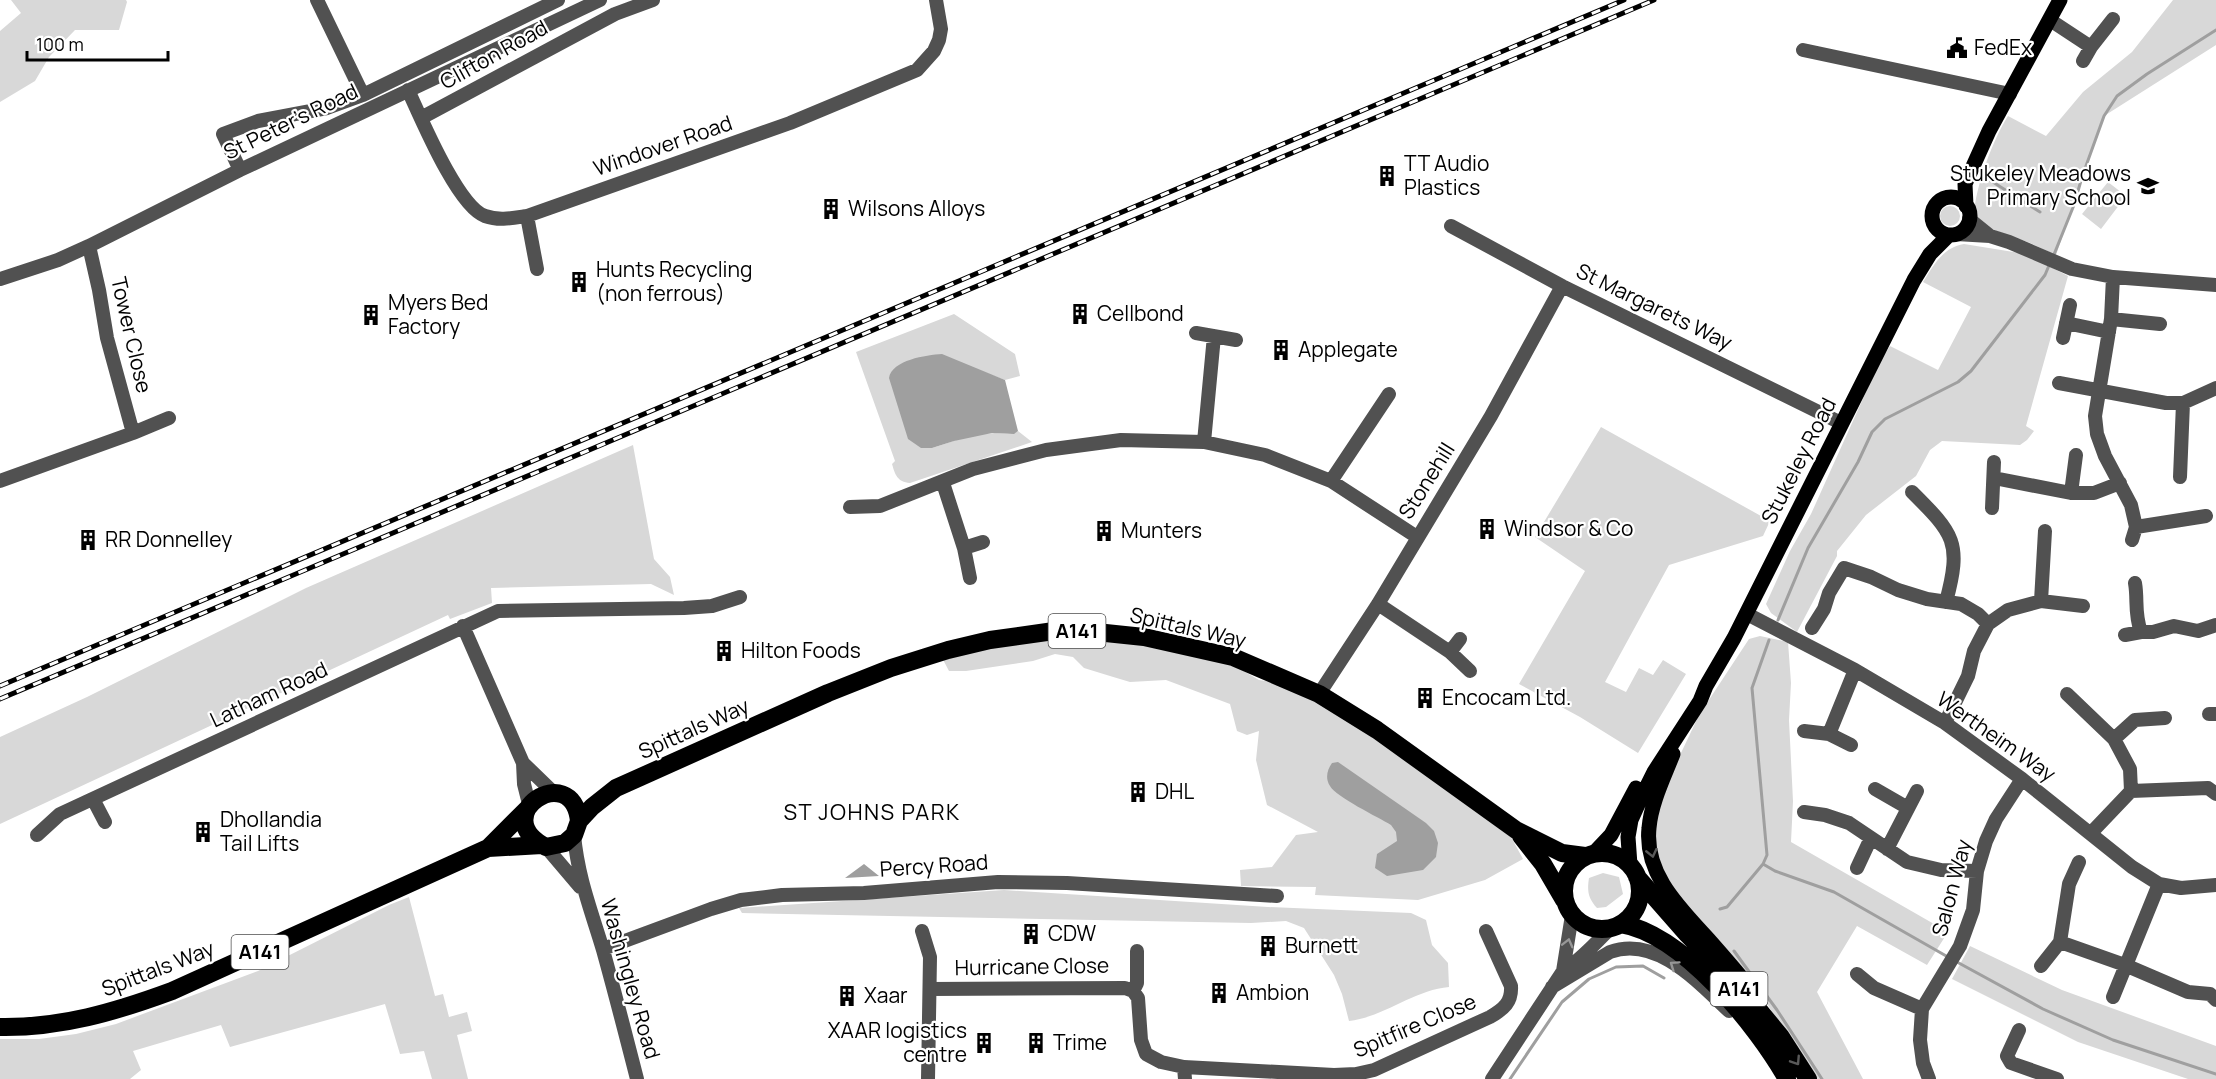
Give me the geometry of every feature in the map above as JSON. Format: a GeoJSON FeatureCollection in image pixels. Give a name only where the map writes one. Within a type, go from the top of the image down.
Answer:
{"type":"FeatureCollection","features":[{"type":"Feature","properties":{"kind":"highway","name":"Spittals Way"},"geometry":{"type":"LineString","coordinates":[[616,788],[828,693],[891,668],[948,650],[990,640],[1061,630],[1144,638],[1233,657],[1319,693],[1377,730],[1516,830],[1562,853],[1590,854]]}},
{"type":"Feature","properties":{"kind":"highway","name":"A141"},"geometry":{"type":"LineString","coordinates":[[528,807],[535,798],[544,794],[561,795],[616,788]]}},
{"type":"Feature","properties":{"kind":"highway","name":"A141"},"geometry":{"type":"LineString","coordinates":[[544,846],[565,843],[595,804],[616,788]]}},
{"type":"Feature","properties":{"kind":"highway"},"geometry":{"type":"LineString","coordinates":[[561,795],[574,804],[576,828]]}},
{"type":"Feature","properties":{"kind":"highway","name":"Spittals Way"},"geometry":{"type":"LineString","coordinates":[[488,849],[528,807]]}},
{"type":"Feature","properties":{"kind":"highway"},"geometry":{"type":"LineString","coordinates":[[528,807],[525,824],[527,831],[532,838],[544,846]]}},
{"type":"Feature","properties":{"kind":"highway","name":"Spittals Way"},"geometry":{"type":"LineString","coordinates":[[1516,830],[1544,864],[1568,908]]}},
{"type":"Feature","properties":{"kind":"highway","name":"Spittals Way"},"geometry":{"type":"LineString","coordinates":[[0,1027],[51,1025],[118,1011],[172,991],[488,849],[544,846]]}},
{"type":"Feature","properties":{"kind":"highway"},"geometry":{"type":"LineString","coordinates":[[1607,853],[1619,857],[1634,871],[1640,888],[1635,909],[1616,926],[1601,929],[1591,927],[1568,908],[1564,887],[1567,874],[1574,864],[1590,854],[1607,853]]}},
{"type":"Feature","properties":{"kind":"highway","name":"A141"},"geometry":{"type":"LineString","coordinates":[[1634,871],[1687,934],[1749,999],[1781,1037],[1808,1079]]}},
{"type":"Feature","properties":{"kind":"highway","name":"A141"},"geometry":{"type":"LineString","coordinates":[[1616,926],[1648,931],[1702,973],[1733,1003],[1757,1032],[1787,1079]]}},
{"type":"Feature","properties":{"kind":"main road"},"geometry":{"type":"LineString","coordinates":[[1965,184],[1968,212],[1965,229],[1947,232],[1932,219],[1933,209],[1941,200],[1965,184],[1989,131],[2060,0]]}},
{"type":"Feature","properties":{"kind":"main road"},"geometry":{"type":"LineString","coordinates":[[1947,198],[1958,199],[1968,212]]}},
{"type":"Feature","properties":{"kind":"main road","name":"Stukeley Road"},"geometry":{"type":"LineString","coordinates":[[1634,871],[1628,837],[1631,820],[1654,772],[1700,701],[1706,686],[1747,614],[1896,314],[1930,254],[1947,232]]}},
{"type":"Feature","properties":{"kind":"main road","name":"Stukeley Road"},"geometry":{"type":"LineString","coordinates":[[1590,854],[1611,835],[1648,765],[1683,709],[1695,692],[1706,686]]}},
{"type":"Feature","properties":{"kind":"main road"},"geometry":{"type":"LineString","coordinates":[[1685,723],[1648,828],[1655,869],[1671,897],[1744,980],[1767,1010],[1781,1037]]}},
{"type":"Feature","properties":{"kind":"street"},"geometry":{"type":"LineString","coordinates":[[317,0],[363,95]]}},
{"type":"Feature","properties":{"kind":"street"},"geometry":{"type":"LineString","coordinates":[[240,170],[223,134],[258,121],[327,108],[363,95],[558,0]]}},
{"type":"Feature","properties":{"kind":"street","name":"St Peter's Road"},"geometry":{"type":"LineString","coordinates":[[0,279],[58,260],[89,246],[240,170],[600,0]]}},
{"type":"Feature","properties":{"kind":"street","name":"Clifton Road"},"geometry":{"type":"LineString","coordinates":[[421,118],[615,14],[652,0]]}},
{"type":"Feature","properties":{"kind":"street","name":"Windover Road"},"geometry":{"type":"LineString","coordinates":[[408,90],[444,165],[470,207],[484,216],[504,219],[527,216],[790,123],[917,70],[934,51],[939,40],[941,29],[936,0]]}},
{"type":"Feature","properties":{"kind":"street"},"geometry":{"type":"LineString","coordinates":[[2083,62],[2091,47],[2113,18]]}},
{"type":"Feature","properties":{"kind":"street"},"geometry":{"type":"LineString","coordinates":[[2050,20],[2091,47]]}},
{"type":"Feature","properties":{"kind":"street"},"geometry":{"type":"LineString","coordinates":[[1803,50],[2010,94]]}},
{"type":"Feature","properties":{"kind":"street"},"geometry":{"type":"LineString","coordinates":[[1968,212],[1990,236]]}},
{"type":"Feature","properties":{"kind":"street"},"geometry":{"type":"LineString","coordinates":[[527,216],[537,269]]}},
{"type":"Feature","properties":{"kind":"street","name":"St Margarets Way"},"geometry":{"type":"LineString","coordinates":[[1451,226],[1562,286],[1841,423]]}},
{"type":"Feature","properties":{"kind":"street"},"geometry":{"type":"LineString","coordinates":[[1947,232],[1990,236],[2072,269],[2113,277],[2216,285]]}},
{"type":"Feature","properties":{"kind":"street","name":"Tower Close"},"geometry":{"type":"LineString","coordinates":[[89,246],[107,338],[133,433]]}},
{"type":"Feature","properties":{"kind":"street"},"geometry":{"type":"LineString","coordinates":[[2113,277],[2110,326],[2095,416],[2097,434],[2105,456],[2131,505],[2134,534],[2206,516]]}},
{"type":"Feature","properties":{"kind":"street","name":"Stonehill"},"geometry":{"type":"LineString","coordinates":[[1319,693],[1378,604],[1491,417],[1562,286]]}},
{"type":"Feature","properties":{"kind":"street"},"geometry":{"type":"LineString","coordinates":[[2063,338],[2070,306]]}},
{"type":"Feature","properties":{"kind":"street"},"geometry":{"type":"LineString","coordinates":[[2066,323],[2110,326],[2160,324]]}},
{"type":"Feature","properties":{"kind":"street"},"geometry":{"type":"LineString","coordinates":[[1196,333],[1236,340]]}},
{"type":"Feature","properties":{"kind":"street"},"geometry":{"type":"LineString","coordinates":[[1204,442],[1214,336]]}},
{"type":"Feature","properties":{"kind":"street"},"geometry":{"type":"LineString","coordinates":[[2058,383],[2142,400],[2183,403],[2216,388]]}},
{"type":"Feature","properties":{"kind":"street"},"geometry":{"type":"LineString","coordinates":[[1331,481],[1389,394]]}},
{"type":"Feature","properties":{"kind":"street"},"geometry":{"type":"LineString","coordinates":[[2180,477],[2186,462],[2183,403]]}},
{"type":"Feature","properties":{"kind":"street","name":"Tower Close"},"geometry":{"type":"LineString","coordinates":[[0,481],[169,418]]}},
{"type":"Feature","properties":{"kind":"street"},"geometry":{"type":"LineString","coordinates":[[850,507],[880,506],[943,483],[973,469],[1046,450],[1121,440],[1204,442],[1265,455],[1331,481],[1417,537]]}},
{"type":"Feature","properties":{"kind":"street"},"geometry":{"type":"LineString","coordinates":[[2071,493],[2076,455]]}},
{"type":"Feature","properties":{"kind":"street"},"geometry":{"type":"LineString","coordinates":[[1992,508],[1994,462]]}},
{"type":"Feature","properties":{"kind":"street"},"geometry":{"type":"LineString","coordinates":[[1994,478],[2071,493],[2094,493],[2120,483]]}},
{"type":"Feature","properties":{"kind":"street"},"geometry":{"type":"LineString","coordinates":[[943,483],[964,548],[970,578]]}},
{"type":"Feature","properties":{"kind":"street"},"geometry":{"type":"LineString","coordinates":[[1912,492],[1939,519],[1954,544],[1953,577],[1946,602]]}},
{"type":"Feature","properties":{"kind":"street"},"geometry":{"type":"LineString","coordinates":[[2041,601],[2045,531]]}},
{"type":"Feature","properties":{"kind":"street"},"geometry":{"type":"LineString","coordinates":[[964,548],[983,542]]}},
{"type":"Feature","properties":{"kind":"street"},"geometry":{"type":"LineString","coordinates":[[1812,628],[1844,568],[1927,599],[1961,604],[1978,614],[1988,624]]}},
{"type":"Feature","properties":{"kind":"street"},"geometry":{"type":"LineString","coordinates":[[2135,582],[2137,594],[2135,607],[2140,632]]}},
{"type":"Feature","properties":{"kind":"street","name":"Latham Road"},"geometry":{"type":"LineString","coordinates":[[37,835],[60,814],[498,611],[684,608],[712,606],[740,597]]}},
{"type":"Feature","properties":{"kind":"street"},"geometry":{"type":"LineString","coordinates":[[1945,723],[1968,676],[1974,651],[1988,624],[2008,610],[2041,601],[2082,606]]}},
{"type":"Feature","properties":{"kind":"street"},"geometry":{"type":"LineString","coordinates":[[1378,604],[1450,652],[1470,671]]}},
{"type":"Feature","properties":{"kind":"street","name":"Wertheim Way"},"geometry":{"type":"LineString","coordinates":[[1747,614],[1854,670],[1945,723],[2022,779],[2132,867],[2159,884],[2181,888],[2216,885]]}},
{"type":"Feature","properties":{"kind":"street"},"geometry":{"type":"LineString","coordinates":[[2125,635],[2153,632],[2174,626],[2198,631],[2216,625]]}},
{"type":"Feature","properties":{"kind":"street"},"geometry":{"type":"LineString","coordinates":[[463,626],[523,763],[528,807]]}},
{"type":"Feature","properties":{"kind":"street"},"geometry":{"type":"LineString","coordinates":[[1450,652],[1460,639]]}},
{"type":"Feature","properties":{"kind":"street"},"geometry":{"type":"LineString","coordinates":[[1829,734],[1854,670]]}},
{"type":"Feature","properties":{"kind":"street"},"geometry":{"type":"LineString","coordinates":[[2067,694],[2114,739],[2130,769],[2130,791],[2091,833]]}},
{"type":"Feature","properties":{"kind":"street"},"geometry":{"type":"LineString","coordinates":[[2114,739],[2135,720],[2165,718]]}},
{"type":"Feature","properties":{"kind":"street"},"geometry":{"type":"LineString","coordinates":[[1804,731],[1829,734],[1851,745]]}},
{"type":"Feature","properties":{"kind":"street"},"geometry":{"type":"LineString","coordinates":[[523,763],[561,795]]}},
{"type":"Feature","properties":{"kind":"street","name":"Salon Way"},"geometry":{"type":"LineString","coordinates":[[1929,1079],[1923,1063],[1920,1040],[1922,1009],[1958,950],[1972,910],[1977,871],[1986,841],[1996,819],[2022,779]]}},
{"type":"Feature","properties":{"kind":"street"},"geometry":{"type":"LineString","coordinates":[[2130,791],[2208,788],[2216,794]]}},
{"type":"Feature","properties":{"kind":"street"},"geometry":{"type":"LineString","coordinates":[[1875,789],[1908,808]]}},
{"type":"Feature","properties":{"kind":"street"},"geometry":{"type":"LineString","coordinates":[[1887,849],[1917,790]]}},
{"type":"Feature","properties":{"kind":"street"},"geometry":{"type":"LineString","coordinates":[[93,799],[105,822]]}},
{"type":"Feature","properties":{"kind":"street"},"geometry":{"type":"LineString","coordinates":[[1804,812],[1825,815],[1849,823],[1907,862],[1941,870],[1977,871]]}},
{"type":"Feature","properties":{"kind":"street","name":"Washingley Road"},"geometry":{"type":"LineString","coordinates":[[576,828],[576,859],[583,891],[603,949],[637,1079]]}},
{"type":"Feature","properties":{"kind":"street"},"geometry":{"type":"LineString","coordinates":[[1857,868],[1871,838]]}},
{"type":"Feature","properties":{"kind":"street","name":"Washingley Road"},"geometry":{"type":"LineString","coordinates":[[544,846],[583,891]]}},
{"type":"Feature","properties":{"kind":"street"},"geometry":{"type":"LineString","coordinates":[[2041,966],[2060,942],[2069,884],[2079,862]]}},
{"type":"Feature","properties":{"kind":"street","name":"Percy Road"},"geometry":{"type":"LineString","coordinates":[[603,949],[711,909],[741,900],[782,895],[864,893],[998,882],[1067,883],[1277,896]]}},
{"type":"Feature","properties":{"kind":"street"},"geometry":{"type":"LineString","coordinates":[[2113,997],[2159,884]]}},
{"type":"Feature","properties":{"kind":"street"},"geometry":{"type":"LineString","coordinates":[[1563,971],[1568,908]]}},
{"type":"Feature","properties":{"kind":"street"},"geometry":{"type":"LineString","coordinates":[[1492,1079],[1563,971],[1575,964],[1588,948],[1616,926]]}},
{"type":"Feature","properties":{"kind":"street","name":"Hurricane Close"},"geometry":{"type":"LineString","coordinates":[[922,931],[930,957],[928,1079]]}},
{"type":"Feature","properties":{"kind":"street","name":"Spitfire Close"},"geometry":{"type":"LineString","coordinates":[[1137,951],[1137,983],[1133,991],[1138,998],[1141,1040],[1146,1054],[1185,1073],[1356,1074],[1374,1070],[1490,1017],[1508,1004],[1512,995],[1511,986],[1486,931]]}},
{"type":"Feature","properties":{"kind":"street"},"geometry":{"type":"LineString","coordinates":[[2060,942],[2125,965],[2188,992],[2210,994],[2216,1000]]}},
{"type":"Feature","properties":{"kind":"street"},"geometry":{"type":"LineString","coordinates":[[1552,987],[1610,952],[1619,949],[1641,948],[1652,952],[1690,976],[1729,1010],[1778,1063]]}},
{"type":"Feature","properties":{"kind":"street"},"geometry":{"type":"LineString","coordinates":[[1857,974],[1872,992],[1922,1009]]}},
{"type":"Feature","properties":{"kind":"street","name":"Hurricane Close"},"geometry":{"type":"LineString","coordinates":[[930,989],[1107,987],[1133,991]]}},
{"type":"Feature","properties":{"kind":"street"},"geometry":{"type":"LineString","coordinates":[[2019,1030],[2007,1056],[2021,1073],[2057,1079]]}},
{"type":"Feature","properties":{"kind":"shaded area"},"geometry":{"type":"Polygon","coordinates":[[[11,0],[126,0],[127,2],[119,30],[75,30],[49,57],[35,81],[0,102],[0,31],[21,13],[11,0]]]}},
{"type":"Feature","properties":{"kind":"shaded area"},"geometry":{"type":"Polygon","coordinates":[[[2173,0],[2216,0],[2216,45],[2104,116],[2056,255],[1983,226],[1974,215],[1975,204],[1991,150],[2008,116],[2046,136],[2083,92],[2132,52],[2173,0]]]}},
{"type":"Feature","properties":{"kind":"shaded area"},"geometry":{"type":"Polygon","coordinates":[[[2108,182],[2126,196],[2101,229],[2082,214],[2108,182]]]}},
{"type":"Feature","properties":{"kind":"shaded area"},"geometry":{"type":"Polygon","coordinates":[[[1950,206],[1957,209],[1960,216],[1957,223],[1950,226],[1943,223],[1940,216],[1943,209],[1950,206]]]}},
{"type":"Feature","properties":{"kind":"shaded area"},"geometry":{"type":"Polygon","coordinates":[[[1964,244],[2026,254],[2068,276],[2026,426],[2034,431],[2020,445],[1942,441],[1930,450],[1916,476],[1866,515],[1837,551],[1837,556],[1797,632],[1771,613],[1766,604],[1790,551],[1811,514],[1880,361],[1890,346],[1938,370],[1971,307],[1923,282],[1944,253],[1964,244]]]}},
{"type":"Feature","properties":{"kind":"shaded area"},"geometry":{"type":"Polygon","coordinates":[[[954,314],[1015,354],[1020,376],[1005,380],[973,368],[932,448],[979,434],[1010,434],[1018,431],[1032,442],[910,483],[906,482],[899,479],[894,471],[892,464],[895,461],[856,352],[954,314]]]}},
{"type":"Feature","properties":{"kind":"shaded area"},"geometry":{"type":"Polygon","coordinates":[[[942,354],[1005,380],[1018,431],[1014,434],[992,433],[932,448],[921,448],[908,439],[889,378],[891,372],[903,363],[919,357],[942,354]]]}},
{"type":"Feature","properties":{"kind":"shaded area"},"geometry":{"type":"Polygon","coordinates":[[[1601,427],[1770,521],[1763,536],[1669,565],[1605,682],[1626,692],[1639,668],[1653,675],[1663,660],[1686,674],[1638,753],[1580,717],[1519,684],[1585,571],[1535,537],[1601,427]]]}},
{"type":"Feature","properties":{"kind":"shaded area"},"geometry":{"type":"Polygon","coordinates":[[[633,445],[654,559],[670,577],[674,595],[651,584],[491,588],[492,603],[450,619],[448,615],[0,824],[0,737],[87,697],[306,588],[633,445]]]}},
{"type":"Feature","properties":{"kind":"shaded area"},"geometry":{"type":"Polygon","coordinates":[[[1760,636],[1788,642],[1793,801],[1791,842],[1948,932],[1927,965],[1857,926],[1817,992],[1863,1079],[1813,1079],[1763,997],[1669,884],[1659,860],[1653,833],[1663,791],[1699,715],[1749,639],[1760,636]]]}},
{"type":"Feature","properties":{"kind":"shaded area"},"geometry":{"type":"Polygon","coordinates":[[[991,639],[1112,639],[1225,660],[1259,680],[1320,700],[1457,794],[1511,837],[1523,859],[1485,880],[1418,900],[1315,895],[1316,887],[1241,886],[1240,870],[1272,867],[1296,835],[1318,832],[1267,805],[1256,760],[1259,731],[1247,735],[1237,731],[1230,704],[1166,680],[1130,682],[1084,668],[1073,657],[1055,654],[1033,661],[966,671],[949,671],[939,652],[991,639]]]}},
{"type":"Feature","properties":{"kind":"shaded area"},"geometry":{"type":"Polygon","coordinates":[[[1338,762],[1426,823],[1434,831],[1438,843],[1436,857],[1423,870],[1387,876],[1375,868],[1377,854],[1397,841],[1396,832],[1391,825],[1334,791],[1327,777],[1332,763],[1338,762]]]}},
{"type":"Feature","properties":{"kind":"shaded area"},"geometry":{"type":"Polygon","coordinates":[[[864,864],[879,876],[845,878],[864,864]]]}},
{"type":"Feature","properties":{"kind":"shaded area"},"geometry":{"type":"Polygon","coordinates":[[[1603,873],[1619,877],[1623,894],[1606,907],[1597,908],[1589,894],[1589,878],[1603,873]]]}},
{"type":"Feature","properties":{"kind":"shaded area"},"geometry":{"type":"Polygon","coordinates":[[[1004,890],[1268,907],[1411,913],[1426,920],[1432,945],[1448,963],[1449,987],[1424,993],[1362,1019],[1349,1021],[1334,975],[1304,928],[1286,921],[1251,923],[742,913],[739,908],[1004,890]]]}},
{"type":"Feature","properties":{"kind":"shaded area"},"geometry":{"type":"Polygon","coordinates":[[[409,897],[435,996],[443,994],[449,1017],[467,1012],[472,1031],[457,1035],[468,1079],[432,1079],[424,1051],[400,1054],[385,1004],[230,1047],[221,1025],[133,1051],[141,1070],[130,1079],[0,1079],[0,1039],[39,1039],[76,1034],[116,1024],[258,971],[409,897]]]}},
{"type":"Feature","properties":{"kind":"shaded area"},"geometry":{"type":"Polygon","coordinates":[[[1970,946],[2062,990],[2216,1046],[2216,1079],[2188,1079],[2078,1042],[1952,979],[1970,946]]]}},
{"type":"Feature","properties":{"kind":"waterway"},"geometry":{"type":"LineString","coordinates":[[2053,257],[2074,205],[2104,116],[2117,96],[2216,30]]}},
{"type":"Feature","properties":{"kind":"waterway"},"geometry":{"type":"LineString","coordinates":[[1985,177],[2040,212]]}},
{"type":"Feature","properties":{"kind":"waterway"},"geometry":{"type":"LineString","coordinates":[[1778,620],[1808,548],[1858,462],[1872,432],[1885,419],[1958,382],[1971,371],[2045,275],[2050,263]]}},
{"type":"Feature","properties":{"kind":"waterway"},"geometry":{"type":"LineString","coordinates":[[1769,640],[1752,688],[1767,855],[1763,864],[1775,871],[1834,892],[1948,957]]}},
{"type":"Feature","properties":{"kind":"waterway"},"geometry":{"type":"LineString","coordinates":[[1720,909],[1727,907],[1763,864]]}},
{"type":"Feature","properties":{"kind":"waterway"},"geometry":{"type":"LineString","coordinates":[[1734,951],[1777,1010],[1822,1079]]}},
{"type":"Feature","properties":{"kind":"waterway"},"geometry":{"type":"LineString","coordinates":[[1957,962],[2043,1009],[2113,1040],[2216,1074]]}},
{"type":"Feature","properties":{"kind":"waterway"},"geometry":{"type":"LineString","coordinates":[[1510,1079],[1562,1002],[1589,979],[1616,967],[1643,966],[1664,978]]}},
{"type":"Feature","properties":{"kind":"railway"},"geometry":{"type":"LineString","coordinates":[[0,686],[1624,0]]}},
{"type":"Feature","properties":{"kind":"railway"},"geometry":{"type":"LineString","coordinates":[[0,699],[1654,0]]}},
{"type":"Feature","properties":{"kind":"place","name":"FedEx"},"geometry":{"type":"Point","coordinates":[1957,48]}},
{"type":"Feature","properties":{"kind":"place","name":"TT Audio Plastics"},"geometry":{"type":"Point","coordinates":[1387,176]}},
{"type":"Feature","properties":{"kind":"place","name":"Stukeley Meadows Primary School"},"geometry":{"type":"Point","coordinates":[2148,186]}},
{"type":"Feature","properties":{"kind":"place","name":"Wilsons Alloys"},"geometry":{"type":"Point","coordinates":[831,209]}},
{"type":"Feature","properties":{"kind":"place","name":"Hunts Recycling (non ferrous)"},"geometry":{"type":"Point","coordinates":[579,282]}},
{"type":"Feature","properties":{"kind":"place","name":"Cellbond"},"geometry":{"type":"Point","coordinates":[1080,314]}},
{"type":"Feature","properties":{"kind":"place","name":"Myers Bed Factory"},"geometry":{"type":"Point","coordinates":[371,315]}},
{"type":"Feature","properties":{"kind":"place","name":"Applegate"},"geometry":{"type":"Point","coordinates":[1281,350]}},
{"type":"Feature","properties":{"kind":"place","name":"Windsor & Co"},"geometry":{"type":"Point","coordinates":[1487,529]}},
{"type":"Feature","properties":{"kind":"place","name":"Munters"},"geometry":{"type":"Point","coordinates":[1104,531]}},
{"type":"Feature","properties":{"kind":"place","name":"RR Donnelley"},"geometry":{"type":"Point","coordinates":[88,540]}},
{"type":"Feature","properties":{"kind":"place","name":"Hilton Foods"},"geometry":{"type":"Point","coordinates":[724,651]}},
{"type":"Feature","properties":{"kind":"place","name":"Encocam Ltd."},"geometry":{"type":"Point","coordinates":[1425,698]}},
{"type":"Feature","properties":{"kind":"place","name":"DHL"},"geometry":{"type":"Point","coordinates":[1138,792]}},
{"type":"Feature","properties":{"kind":"place","name":"Dhollandia Tail Lifts"},"geometry":{"type":"Point","coordinates":[203,832]}},
{"type":"Feature","properties":{"kind":"place","name":"CDW"},"geometry":{"type":"Point","coordinates":[1031,934]}},
{"type":"Feature","properties":{"kind":"place","name":"Burnett"},"geometry":{"type":"Point","coordinates":[1268,946]}},
{"type":"Feature","properties":{"kind":"place","name":"Ambion"},"geometry":{"type":"Point","coordinates":[1219,993]}},
{"type":"Feature","properties":{"kind":"place","name":"Xaar"},"geometry":{"type":"Point","coordinates":[847,996]}},
{"type":"Feature","properties":{"kind":"place","name":"XAAR logistics centre"},"geometry":{"type":"Point","coordinates":[984,1043]}},
{"type":"Feature","properties":{"kind":"place","name":"Trime"},"geometry":{"type":"Point","coordinates":[1036,1043]}},
{"type":"Feature","properties":{"kind":"district","name":"ST JOHNS PARK"},"geometry":{"type":"Point","coordinates":[872,812]}}]}
